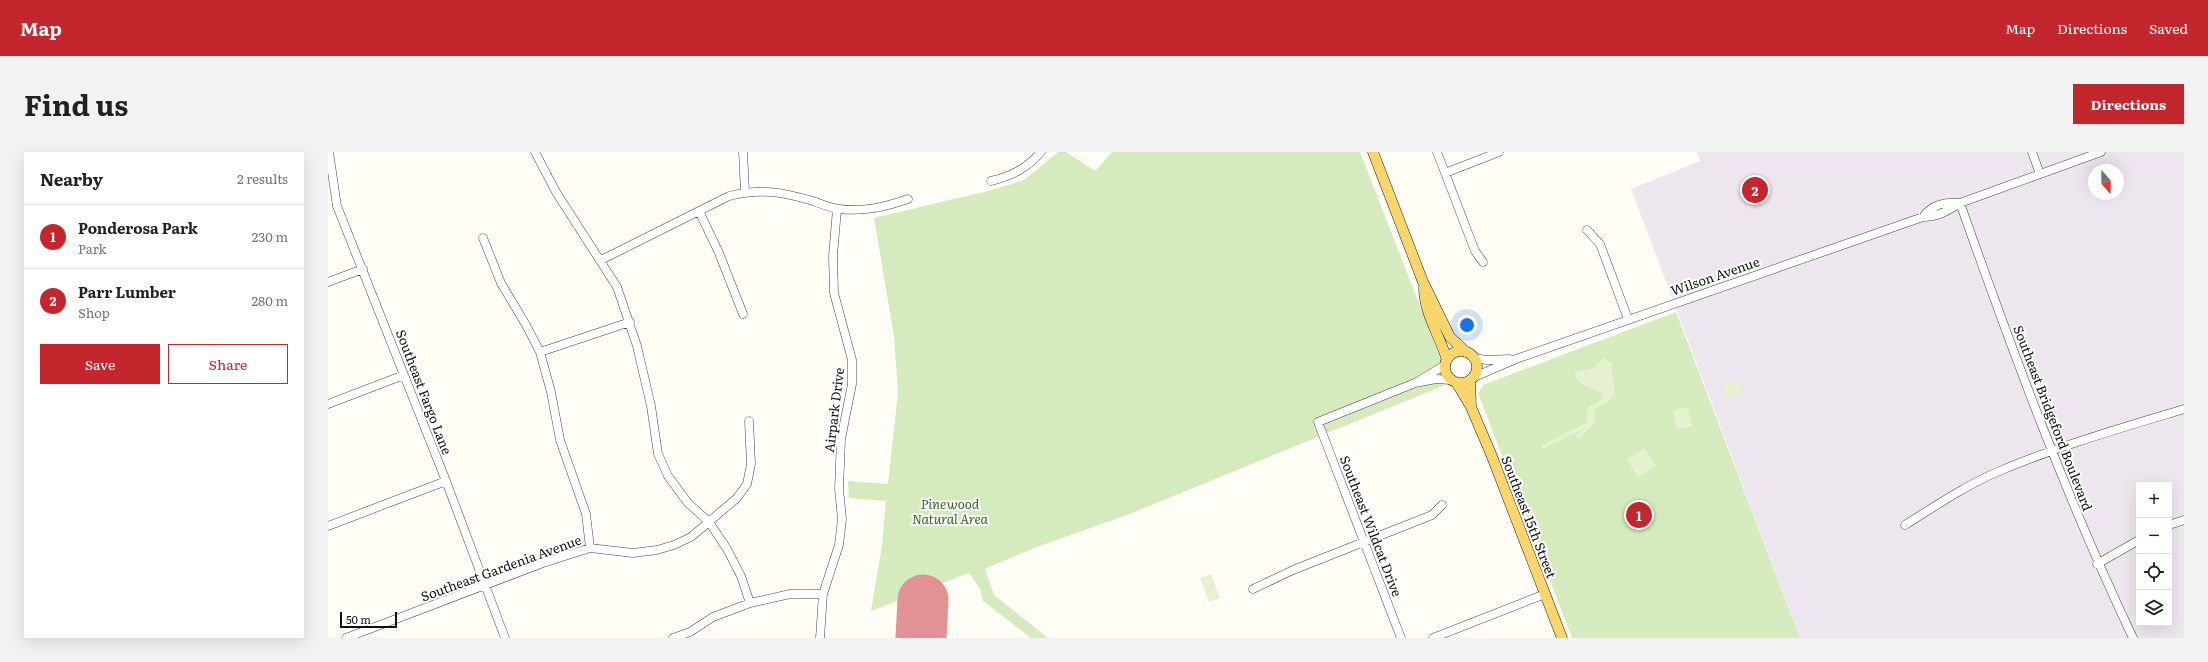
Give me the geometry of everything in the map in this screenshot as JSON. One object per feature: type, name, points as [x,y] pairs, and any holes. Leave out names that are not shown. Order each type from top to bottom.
[{"type":"main road","points":[[1372,152],[1423,282],[1450,337],[1470,355],[1476,367],[1472,378],[1461,383],[1453,381],[1445,370],[1446,362],[1442,341],[1435,330],[1424,297],[1423,282]]},
{"type":"main road","points":[[1446,362],[1455,353],[1470,355]]},
{"type":"main road","name":"Southeast 15th Street","points":[[1471,407],[1472,378]]},
{"type":"main road","name":"Southeast 15th Street","points":[[1453,381],[1471,407],[1562,638]]},
{"type":"street","points":[[535,152],[556,192],[617,287],[630,322],[651,406],[658,454],[668,476],[688,503],[709,522],[727,549],[741,576],[750,604]]},
{"type":"street","points":[[743,152],[745,192]]},
{"type":"street","points":[[1437,152],[1475,251],[1483,262]]},
{"type":"street","points":[[1445,173],[1498,152]]},
{"type":"street","points":[[2032,152],[2040,174]]},
{"type":"street","name":"Wilson Avenue","points":[[1472,378],[1516,359],[1628,319],[1923,217],[1932,217],[1949,211],[1960,203],[2101,152]]},
{"type":"street","points":[[991,182],[1006,178],[1022,170],[1040,153]]},
{"type":"street","name":"Southeast Fargo Lane","points":[[329,156],[337,206],[446,481],[505,638]]},
{"type":"street","points":[[601,260],[729,196],[745,192],[764,190],[784,193],[837,209],[863,210],[886,206],[908,199]]},
{"type":"street","name":"Southeast Bridgeford Boulevard","points":[[1960,203],[2052,452],[2097,564],[2132,638]]},
{"type":"street","name":"Airpark Drive","points":[[820,638],[823,594],[839,544],[842,519],[839,489],[841,439],[852,384],[852,360],[834,293],[833,256],[837,209]]},
{"type":"street","points":[[699,211],[719,253],[743,314]]},
{"type":"street","points":[[1587,230],[1600,244],[1628,319]]},
{"type":"street","points":[[483,238],[501,283],[540,352],[551,392],[560,440],[586,514],[590,548]]},
{"type":"street","points":[[328,282],[363,269]]},
{"type":"street","points":[[540,352],[630,322]]},
{"type":"street","name":"Wilson Avenue","points":[[1470,355],[1487,360],[1516,359]]},
{"type":"street","points":[[1415,383],[1446,362]]},
{"type":"street","points":[[328,404],[404,375]]},
{"type":"street","points":[[1415,383],[1436,379],[1453,381]]},
{"type":"street","name":"Southeast Wildcat Drive","points":[[1401,638],[1318,422],[1415,383]]},
{"type":"street","points":[[1905,525],[1994,474],[2052,452],[2184,409]]},
{"type":"street","name":"Southeast Gardenia Avenue","points":[[346,638],[485,585],[590,548],[633,553],[657,550],[674,545],[691,537],[737,498],[747,484],[751,464],[750,421]]},
{"type":"street","points":[[328,526],[446,481]]},
{"type":"street","points":[[1253,589],[1293,570],[1432,515],[1442,505]]},
{"type":"street","points":[[2172,524],[2184,520]]},
{"type":"street","points":[[2097,564],[2136,542]]},
{"type":"street","points":[[673,638],[690,632],[713,618],[750,604],[790,594],[823,594]]},
{"type":"street","points":[[1433,638],[1545,594]]},
{"type":"shaded area","points":[[1697,152],[2184,152],[2184,638],[1800,638],[1631,189],[1700,161]]},
{"type":"green space","name":"Pinewood Natural Area","points":[[1058,152],[1066,152],[1095,171],[1112,152],[1360,152],[1450,383],[1127,515],[1034,548],[985,569],[994,595],[1048,638],[1031,638],[983,601],[980,589],[969,573],[871,611],[882,546],[886,501],[849,498],[848,481],[888,484],[898,393],[894,336],[874,218],[992,190],[1024,180]]},
{"type":"green space","points":[[1676,312],[1800,638],[1572,638],[1478,393],[1483,385]]},
{"type":"green space","points":[[1603,358],[1613,364],[1611,368],[1615,393],[1611,400],[1594,409],[1595,422],[1579,439],[1576,437],[1583,429],[1543,449],[1541,446],[1586,423],[1588,419],[1587,408],[1603,399],[1601,393],[1582,384],[1574,375],[1576,372],[1597,367],[1596,363],[1600,362]]},
{"type":"green space","points":[[1739,380],[1742,393],[1726,397],[1722,384]]},
{"type":"green space","points":[[1688,407],[1692,426],[1677,429],[1673,411]]},
{"type":"green space","points":[[1644,448],[1656,465],[1638,477],[1627,460]]},
{"type":"green space","points":[[1211,574],[1220,598],[1209,602],[1200,578]]},
{"type":"runway","points":[[921,638],[923,600]]},
{"type":"place","name":"Parr Lumber","points":[[1755,190]]},
{"type":"place","name":"Ponderosa Park","points":[[1639,515]]}]
